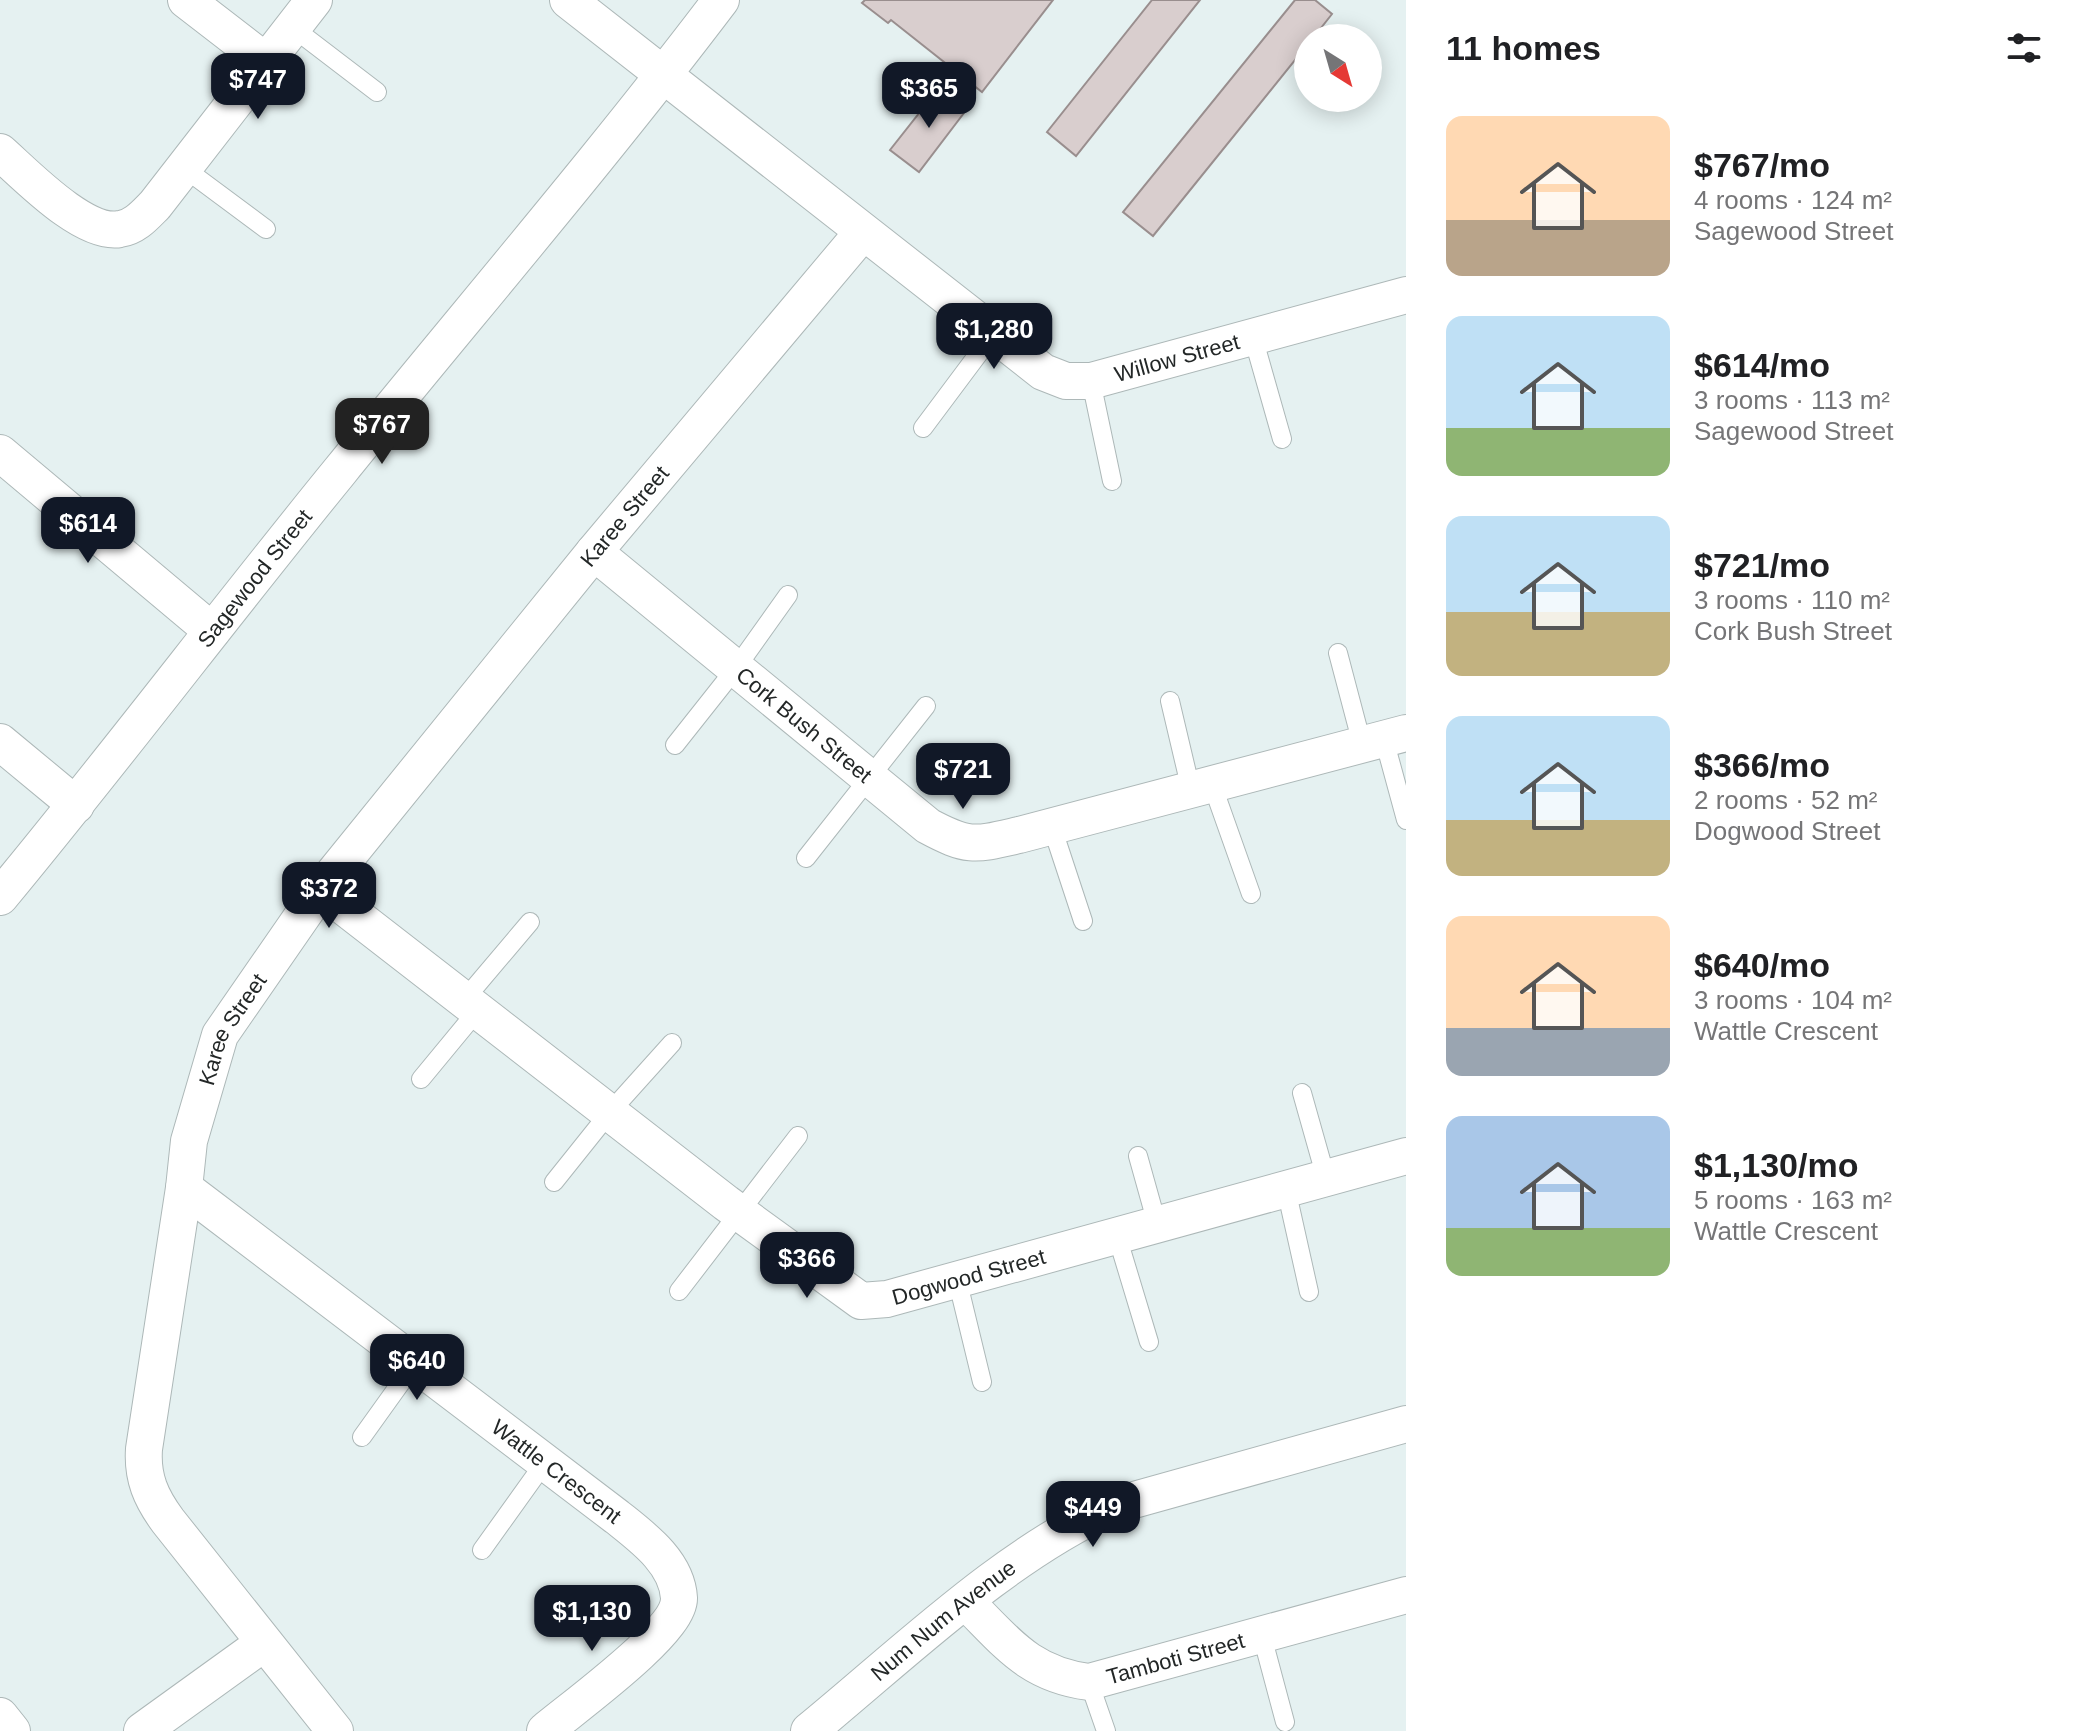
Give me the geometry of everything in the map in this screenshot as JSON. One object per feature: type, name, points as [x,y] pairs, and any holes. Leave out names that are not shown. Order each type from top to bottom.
[{"type":"street","points":[[186,0],[265,61]]},
{"type":"street","name":"Willow Street","points":[[568,0],[1043,372],[1066,381],[1091,381],[1406,295]]},
{"type":"street","name":"Sagewood Street","points":[[0,897],[721,0]]},
{"type":"street","points":[[0,152],[86,222],[116,231],[129,227],[143,218],[184,168],[303,14]]},
{"type":"street","name":"Karee Street","points":[[335,1731],[155,1503],[145,1481],[144,1449],[189,1141],[220,1035],[321,889],[594,552],[863,232]]},
{"type":"street","points":[[0,453],[212,631]]},
{"type":"street","name":"Cork Bush Street","points":[[594,552],[928,826],[958,842],[983,843],[1052,827],[1384,739]]},
{"type":"street","points":[[0,742],[76,805]]},
{"type":"street","name":"Dogwood Street","points":[[321,889],[739,1212],[861,1301],[887,1299],[1406,1156]]},
{"type":"street","name":"Wattle Crescent","points":[[184,1188],[545,1462],[644,1539],[661,1556],[672,1573],[679,1601],[675,1614],[662,1633],[545,1731]]},
{"type":"street","name":"Num Num Avenue","points":[[809,1731],[966,1602],[1085,1518],[1116,1505],[1406,1424]]},
{"type":"street","name":"Tamboti Street","points":[[966,1602],[1018,1655],[1065,1679],[1089,1682],[1406,1595]]},
{"type":"street","points":[[142,1731],[264,1643]]},
{"type":"street","points":[[0,1716],[12,1731]]},
{"type":"lane","points":[[303,14],[377,92]]},
{"type":"lane","points":[[184,168],[266,229]]},
{"type":"lane","points":[[923,428],[994,333]]},
{"type":"lane","points":[[1253,337],[1282,439]]},
{"type":"lane","points":[[1091,381],[1112,481]]},
{"type":"lane","points":[[675,745],[788,595]]},
{"type":"lane","points":[[1338,653],[1384,739],[1406,820]]},
{"type":"lane","points":[[1170,701],[1202,787],[1251,894]]},
{"type":"lane","points":[[806,858],[926,706]]},
{"type":"lane","points":[[1052,827],[1083,921]]},
{"type":"lane","points":[[421,1079],[530,922]]},
{"type":"lane","points":[[554,1182],[610,1112],[672,1043]]},
{"type":"lane","points":[[1302,1093],[1326,1178]]},
{"type":"lane","points":[[679,1291],[798,1136]]},
{"type":"lane","points":[[1138,1156],[1157,1224]]},
{"type":"lane","points":[[1286,1189],[1309,1292]]},
{"type":"lane","points":[[1117,1236],[1149,1342]]},
{"type":"lane","points":[[957,1279],[982,1382]]},
{"type":"lane","points":[[362,1437],[415,1363]]},
{"type":"lane","points":[[482,1550],[545,1462]]},
{"type":"lane","points":[[1262,1636],[1285,1722]]},
{"type":"lane","points":[[1089,1682],[1106,1731]]},
{"type":"building","points":[[865,0],[1053,0],[982,92],[891,20],[888,23],[862,3]]},
{"type":"building","points":[[1152,0],[1200,0],[1076,156],[1047,132]]},
{"type":"building","points":[[1295,0],[1315,0],[1332,14],[1324,24],[1294,24],[1294,61],[1153,236],[1123,212]]},
{"type":"building","points":[[939,88],[967,109],[919,172],[890,150]]}]
